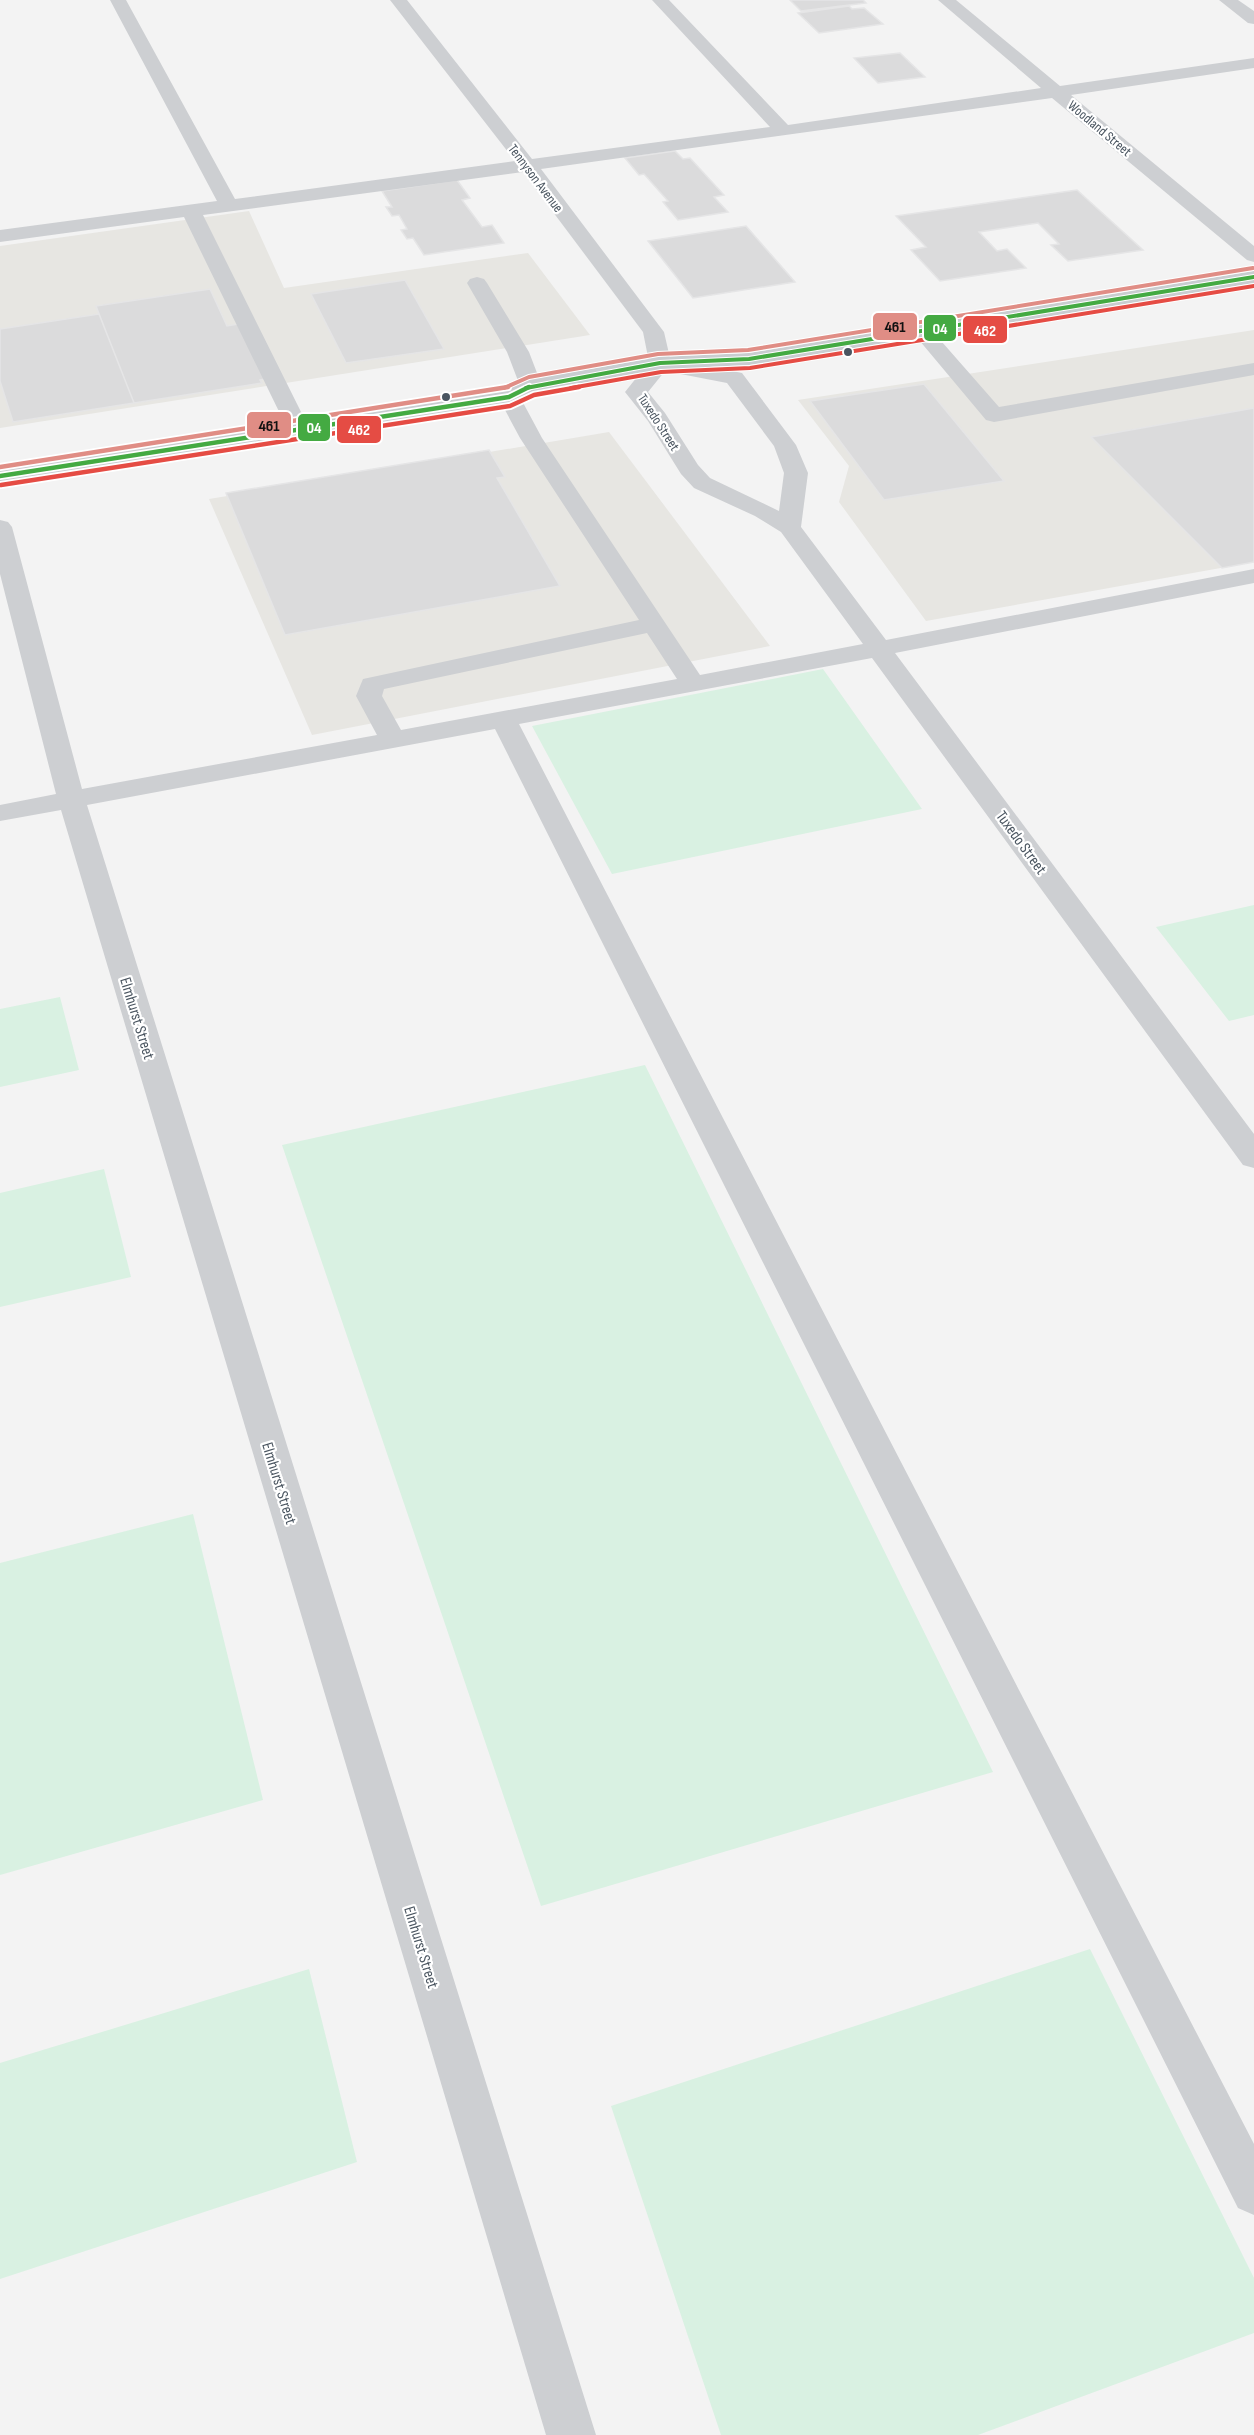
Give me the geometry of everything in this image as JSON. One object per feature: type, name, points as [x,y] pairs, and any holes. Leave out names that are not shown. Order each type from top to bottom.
[{"type":"main road","points":[[0,476],[509,397],[531,386],[660,363],[749,359],[1254,277]]},
{"type":"street","points":[[118,0],[229,206]]},
{"type":"street","name":"Tennyson Avenue","points":[[398,0],[653,332],[660,363]]},
{"type":"street","points":[[660,0],[784,131]]},
{"type":"street","name":"Woodland Street","points":[[946,0],[1254,256]]},
{"type":"street","points":[[1227,0],[1254,19]]},
{"type":"street","points":[[0,236],[784,131],[1254,63]]},
{"type":"street","points":[[191,211],[299,430]]},
{"type":"street","points":[[477,283],[518,352],[531,386]]},
{"type":"street","points":[[921,330],[994,415],[1254,369]]},
{"type":"street","points":[[660,363],[734,378],[785,445],[796,473],[789,527]]},
{"type":"street","name":"Tuxedo Street","points":[[660,363],[636,392],[657,418],[689,469],[702,483],[763,511],[789,527],[1254,1157]]},
{"type":"street","points":[[509,397],[531,438],[693,683]]},
{"type":"street","name":"Elmhurst Street","points":[[0,527],[9,602],[572,2435]]},
{"type":"street","points":[[0,813],[1250,581]]},
{"type":"street","points":[[393,739],[369,696],[372,684],[653,624]]},
{"type":"street","points":[[502,719],[1254,2192]]},
{"type":"shaded area","points":[[249,211],[284,288],[528,253],[590,335],[0,428],[0,246]]},
{"type":"shaded area","points":[[1254,330],[1254,562],[926,621],[839,502],[849,466],[798,400]]},
{"type":"shaded area","points":[[609,432],[770,646],[312,735],[209,499]]},
{"type":"green space","points":[[823,669],[922,809],[612,874],[532,726]]},
{"type":"green space","points":[[1254,905],[1254,1015],[1229,1021],[1156,927]]},
{"type":"green space","points":[[60,997],[79,1070],[0,1087],[0,1009]]},
{"type":"green space","points":[[645,1065],[993,1772],[541,1906],[282,1145]]},
{"type":"green space","points":[[104,1169],[131,1277],[0,1307],[0,1193]]},
{"type":"green space","points":[[193,1514],[263,1800],[0,1875],[0,1563]]},
{"type":"green space","points":[[1090,1949],[1254,2278],[1254,2333],[978,2435],[721,2435],[611,2106]]},
{"type":"green space","points":[[309,1969],[357,2162],[0,2279],[0,2063]]},
{"type":"building","points":[[790,0],[863,0],[866,3],[801,11]]},
{"type":"building","points":[[849,6],[852,9],[864,8],[883,24],[819,33],[798,13]]},
{"type":"building","points":[[900,53],[925,77],[878,83],[854,58]]},
{"type":"building","points":[[675,151],[683,159],[690,158],[724,195],[714,197],[728,212],[678,220],[663,202],[668,201],[644,174],[639,175],[625,158]]},
{"type":"building","points":[[457,180],[470,198],[462,200],[482,227],[492,225],[504,243],[424,255],[413,238],[407,239],[401,230],[407,229],[399,215],[392,216],[386,207],[392,207],[382,191]]},
{"type":"building","points":[[1077,190],[1143,250],[1068,261],[1051,245],[1059,244],[1038,223],[979,232],[997,251],[1007,249],[1026,268],[940,281],[911,250],[926,247],[896,216]]},
{"type":"building","points":[[746,226],[795,282],[693,298],[648,241]]},
{"type":"building","points":[[405,280],[444,349],[346,363],[311,294]]},
{"type":"building","points":[[210,289],[227,326],[238,324],[265,379],[260,380],[262,383],[134,403],[96,306]]},
{"type":"building","points":[[99,314],[134,403],[13,422],[0,381],[0,329]]},
{"type":"building","points":[[924,384],[1004,481],[884,500],[810,401]]},
{"type":"building","points":[[1254,408],[1254,562],[1222,568],[1091,437]]},
{"type":"building","points":[[489,450],[505,477],[497,478],[560,586],[285,635],[226,493]]},
{"type":"transit line","name":"461","points":[[0,467],[506,388],[529,377],[658,354],[748,350],[1253,268]]},
{"type":"transit line","name":"04","points":[[0,476],[509,397],[531,386],[660,363],[749,359],[1254,277]]},
{"type":"transit line","name":"462","points":[[1,485],[510,406],[534,395],[661,372],[750,368],[1254,286]]}]
